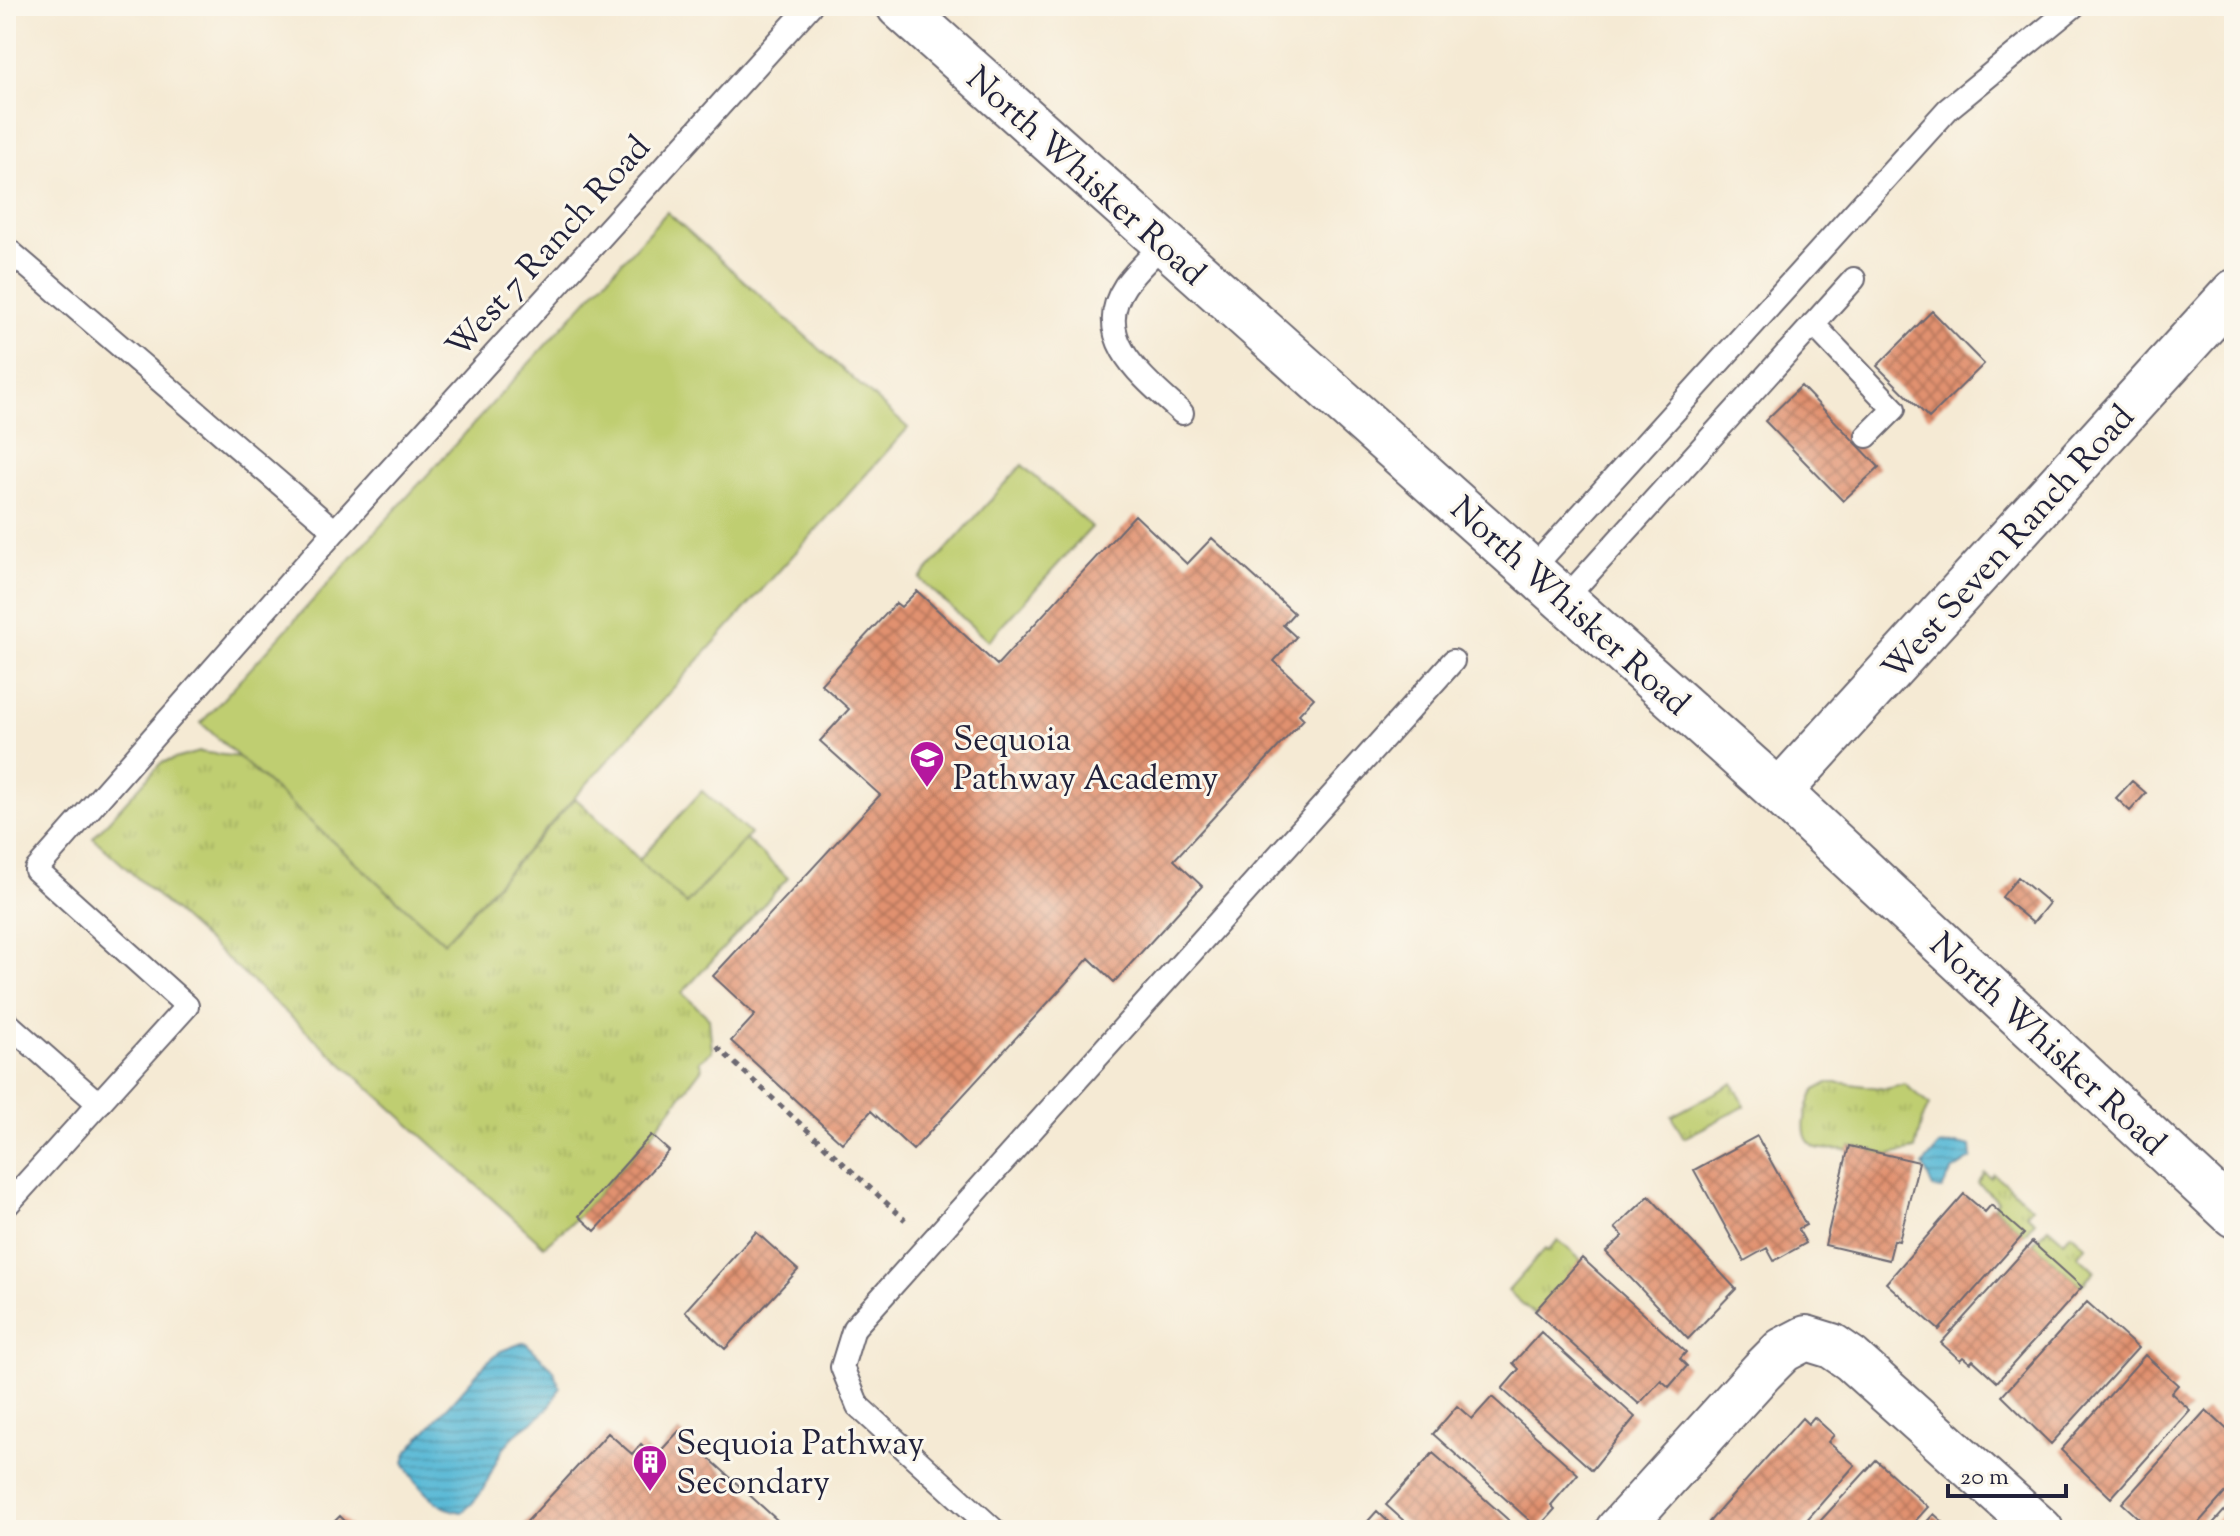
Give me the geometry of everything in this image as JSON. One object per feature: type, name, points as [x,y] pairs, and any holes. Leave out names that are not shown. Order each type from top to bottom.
[{"type":"street","name":"North Whisker Road","points":[[899,6],[1779,792],[2234,1215]]},
{"type":"street","name":"West Seven Ranch Road","points":[[1779,792],[2234,292]]},
{"type":"street","points":[[1618,1530],[1762,1371],[1783,1350],[1806,1338],[1832,1346],[1851,1359],[2041,1530]]},
{"type":"lane","points":[[1532,569],[1948,109],[2074,6]]},
{"type":"lane","name":"West 7 Ranch Road","points":[[99,1104],[187,1006],[36,870],[798,10]]},
{"type":"lane","points":[[1163,244],[1125,286],[1112,316],[1118,347],[1137,372],[1182,413]]},
{"type":"lane","points":[[6,248],[335,531]]},
{"type":"lane","points":[[1565,599],[1854,279]]},
{"type":"lane","points":[[1813,324],[1894,409],[1867,436]]},
{"type":"lane","points":[[994,1530],[858,1406],[842,1367],[854,1328],[1453,661]]},
{"type":"lane","points":[[6,1022],[99,1104],[6,1206]]},
{"type":"path","points":[[717,1047],[905,1220]]},
{"type":"green space","points":[[667,212],[908,428],[444,942],[201,723]]},
{"type":"green space","points":[[1022,465],[1092,527],[988,641],[920,579]]},
{"type":"green space","points":[[199,752],[239,757],[444,942],[575,798],[686,904],[745,839],[788,878],[682,993],[709,1018],[712,1051],[699,1061],[702,1068],[651,1135],[579,1216],[544,1246],[93,838],[161,763]]},
{"type":"green space","points":[[702,791],[750,834],[686,904],[638,861]]},
{"type":"green space","points":[[1733,1083],[1745,1106],[1684,1138],[1672,1116]]},
{"type":"green space","points":[[1828,1083],[1886,1089],[1905,1084],[1929,1105],[1915,1150],[1889,1155],[1850,1146],[1849,1150],[1820,1149],[1810,1143],[1806,1137],[1805,1121],[1815,1090]]},
{"type":"green space","points":[[1985,1173],[1991,1178],[1994,1174],[2032,1207],[2026,1214],[2035,1221],[2024,1234],[1994,1207],[1998,1201],[1978,1183]]},
{"type":"green space","points":[[2048,1227],[2064,1241],[2071,1233],[2086,1246],[2078,1255],[2095,1271],[2081,1286],[2033,1243]]},
{"type":"green space","points":[[1558,1240],[1581,1260],[1535,1315],[1508,1291],[1545,1249],[1548,1251]]},
{"type":"water","points":[[1957,1144],[1971,1147],[1972,1158],[1952,1171],[1942,1189],[1933,1188],[1923,1165],[1939,1146]]},
{"type":"water","points":[[525,1342],[553,1369],[560,1387],[542,1415],[520,1430],[506,1445],[471,1504],[462,1512],[452,1510],[435,1501],[420,1487],[404,1462],[408,1451],[487,1362],[501,1351]]},
{"type":"building","points":[[1932,311],[1984,364],[1929,418],[1877,366]]},
{"type":"building","points":[[1801,386],[1879,467],[1843,501],[1765,421]]},
{"type":"building","points":[[1135,515],[1187,564],[1212,538],[1294,613],[1283,625],[1296,637],[1274,661],[1314,698],[1299,714],[1304,719],[1174,860],[1202,886],[1114,982],[1089,958],[913,1150],[871,1111],[842,1143],[731,1041],[755,1015],[713,976],[880,795],[820,741],[849,709],[821,684],[896,603],[901,607],[917,591],[997,665]]},
{"type":"building","points":[[2132,781],[2146,793],[2130,811],[2116,798]]},
{"type":"building","points":[[2018,877],[2049,903],[2033,923],[2002,897]]},
{"type":"building","points":[[651,1135],[669,1151],[595,1231],[579,1216]]},
{"type":"building","points":[[1757,1136],[1806,1225],[1798,1229],[1806,1243],[1774,1261],[1767,1248],[1744,1261],[1694,1170]]},
{"type":"building","points":[[1849,1146],[1919,1162],[1899,1241],[1894,1240],[1889,1260],[1825,1245]]},
{"type":"building","points":[[1964,1194],[1985,1212],[1991,1205],[2024,1234],[1939,1330],[1886,1283]]},
{"type":"building","points":[[1649,1196],[1736,1289],[1688,1339],[1606,1252],[1623,1236],[1615,1228]]},
{"type":"building","points":[[756,1232],[798,1270],[725,1349],[685,1311]]},
{"type":"building","points":[[2032,1242],[2082,1287],[1997,1382],[1973,1360],[1970,1363],[1963,1357],[1960,1360],[1941,1343]]},
{"type":"building","points":[[1582,1258],[1686,1352],[1680,1359],[1687,1366],[1669,1387],[1661,1380],[1639,1404],[1535,1311]]},
{"type":"building","points":[[2087,1302],[2138,1348],[2051,1444],[2002,1396]]},
{"type":"building","points":[[1541,1332],[1635,1417],[1592,1470],[1502,1389],[1519,1369],[1513,1363]]},
{"type":"building","points":[[2145,1355],[2178,1385],[2171,1393],[2190,1410],[2111,1498],[2061,1450]]},
{"type":"building","points":[[1492,1397],[1578,1474],[1551,1505],[1555,1509],[1538,1528],[1433,1434],[1457,1406],[1472,1419]]},
{"type":"building","points":[[2206,1410],[2234,1436],[2234,1483],[2192,1530],[2145,1530],[2148,1527],[2122,1503]]},
{"type":"building","points":[[1814,1417],[1834,1435],[1828,1442],[1855,1465],[1798,1530],[1718,1530],[1709,1522],[1802,1418],[1808,1424]]},
{"type":"building","name":"Sequoia Pathway Secondary","points":[[679,1431],[788,1530],[521,1528],[608,1433],[632,1454],[641,1444],[655,1457]]},
{"type":"building","points":[[1433,1453],[1519,1530],[1414,1530],[1386,1505]]},
{"type":"building","points":[[1876,1460],[1928,1507],[1907,1530],[1812,1530]]},
{"type":"building","points":[[2234,1500],[2234,1530],[2207,1530]]},
{"type":"building","points":[[1377,1511],[1397,1530],[1360,1530]]},
{"type":"building","points":[[1934,1514],[1952,1530],[1919,1530]]},
{"type":"building","points":[[340,1516],[354,1530],[326,1530]]},
{"type":"place","name":"Sequoia Pathway Academy","points":[[927,789]]},
{"type":"place","name":"Sequoia Pathway Secondary","points":[[650,1493]]}]
